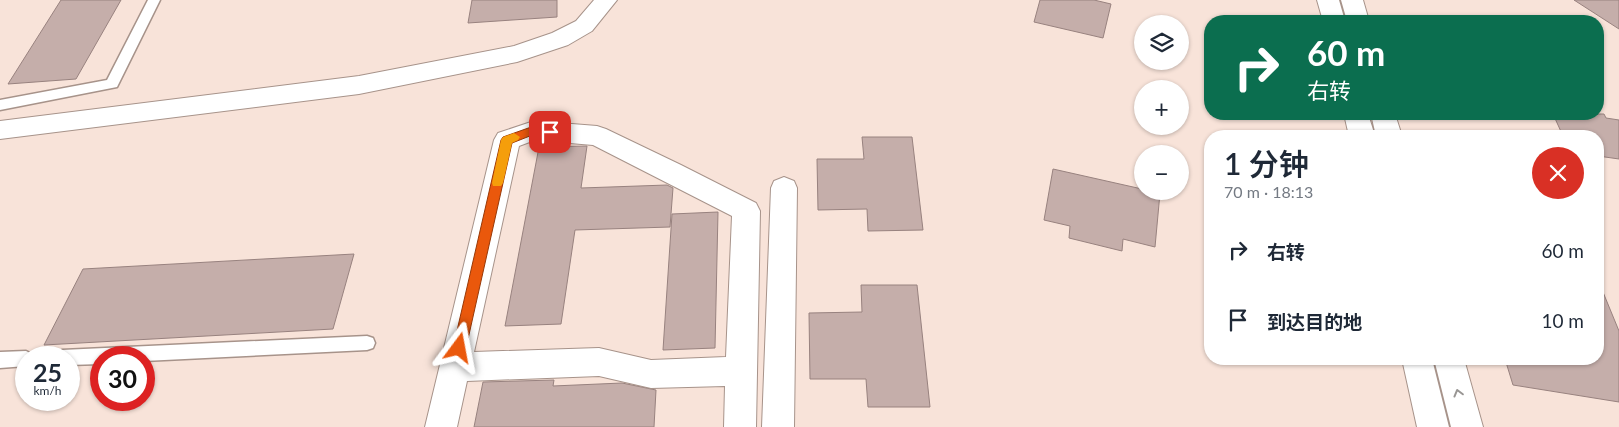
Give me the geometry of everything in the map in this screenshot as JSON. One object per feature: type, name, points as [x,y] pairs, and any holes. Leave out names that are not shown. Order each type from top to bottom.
[{"type":"street","points":[[0,130],[358,85],[517,54],[560,40],[584,26],[606,0]]},
{"type":"street","points":[[1328,0],[1332,15]]},
{"type":"street","points":[[1352,0],[1356,15]]},
{"type":"street","points":[[441,427],[507,140],[534,130],[597,136],[672,172],[746,211],[740,427]]},
{"type":"street","points":[[778,427],[784,188]]},
{"type":"street","points":[[455,367],[599,362],[651,374],[742,371]]},
{"type":"street","points":[[1418,365],[1434,427]]},
{"type":"street","points":[[1451,365],[1467,427]]},
{"type":"lane","points":[[0,105],[112,84],[154,0]]},
{"type":"lane","points":[[80,357],[367,344]]},
{"type":"lane","points":[[0,360],[15,359]]},
{"type":"building","points":[[61,0],[121,0],[76,79],[8,84]]},
{"type":"building","points":[[472,0],[557,0],[557,17],[468,23]]},
{"type":"building","points":[[1040,0],[1094,0],[1111,4],[1103,38],[1034,22]]},
{"type":"building","points":[[1574,0],[1619,0],[1619,29],[1604,19],[1604,15],[1597,15]]},
{"type":"building","points":[[1604,114],[1606,118],[1619,120],[1619,159],[1604,157],[1604,130],[1560,130],[1556,120],[1604,120]]},
{"type":"building","points":[[862,137],[912,137],[923,230],[868,231],[867,209],[818,210],[817,159],[864,159]]},
{"type":"building","points":[[587,146],[581,188],[667,185],[673,188],[670,227],[575,230],[561,324],[505,326],[539,147]]},
{"type":"building","points":[[1053,169],[1134,187],[1134,200],[1159,200],[1155,247],[1123,239],[1122,251],[1069,238],[1070,226],[1044,220]]},
{"type":"building","points":[[718,212],[715,348],[663,350],[672,214]]},
{"type":"building","points":[[354,254],[333,329],[44,345],[83,269]]},
{"type":"building","points":[[861,285],[917,285],[930,407],[868,407],[866,379],[810,379],[809,313],[862,312]]},
{"type":"building","points":[[1604,295],[1619,331],[1619,402],[1513,385],[1507,365],[1604,365]]},
{"type":"building","points":[[554,380],[553,386],[622,383],[656,390],[654,427],[474,427],[483,382]]},
{"type":"slow traffic","points":[[497,183],[507,140],[514,137]]},
{"type":"route","points":[[459,348],[507,140],[534,130],[550,132]]}]
